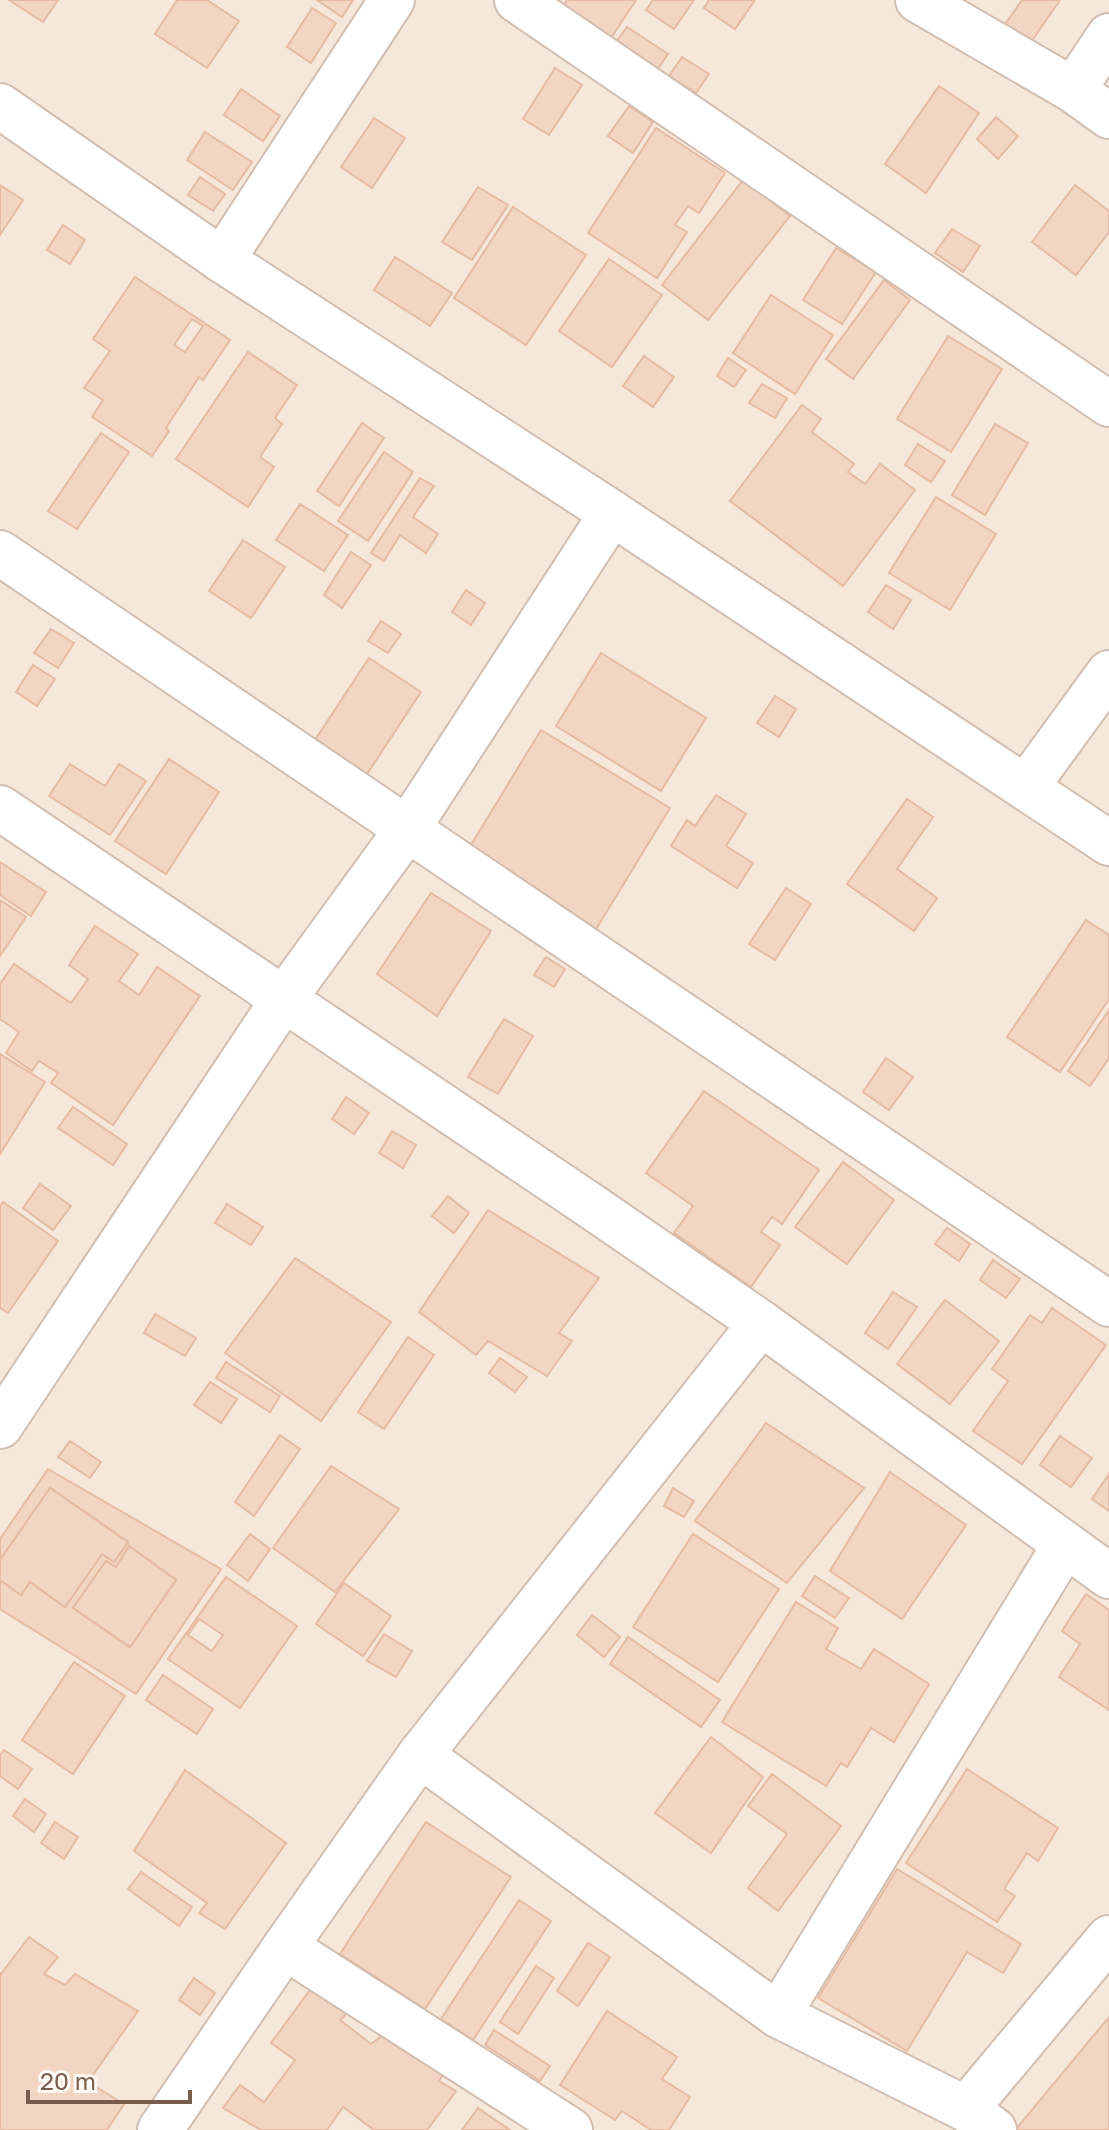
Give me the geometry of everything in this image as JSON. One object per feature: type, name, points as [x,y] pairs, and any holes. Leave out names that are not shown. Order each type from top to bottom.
[{"type":"street","points":[[222,260],[392,0]]},
{"type":"street","points":[[517,0],[1109,404]]},
{"type":"street","points":[[918,0],[1073,90],[1109,116]]},
{"type":"street","points":[[1073,90],[1109,36]]},
{"type":"street","points":[[0,106],[222,260],[612,513],[1109,843]]},
{"type":"street","points":[[0,1426],[283,1000],[408,828],[612,513]]},
{"type":"street","points":[[0,553],[1109,1304]]},
{"type":"street","points":[[1026,787],[1109,673]]},
{"type":"street","points":[[0,808],[761,1323],[1109,1576]]},
{"type":"street","points":[[160,2130],[420,1755],[761,1323]]},
{"type":"street","points":[[778,2015],[1065,1545]]},
{"type":"street","points":[[420,1755],[778,2015],[980,2120],[1109,1938]]},
{"type":"street","points":[[285,1947],[570,2130]]},
{"type":"shaded area","points":[[0,0],[1109,0],[1109,2130],[0,2130]]},
{"type":"building","points":[[9,0],[58,0],[43,22]]},
{"type":"building","points":[[177,0],[207,0],[239,21],[207,68],[155,34]]},
{"type":"building","points":[[317,0],[353,0],[342,17]]},
{"type":"building","points":[[567,0],[636,0],[609,41],[561,10]]},
{"type":"building","points":[[653,0],[694,0],[674,29],[646,10]]},
{"type":"building","points":[[709,0],[755,0],[735,29],[704,8]]},
{"type":"building","points":[[1022,0],[1060,0],[1029,45],[1003,27]]},
{"type":"building","points":[[312,8],[336,23],[311,63],[287,47]]},
{"type":"building","points":[[627,27],[668,54],[657,70],[616,42]]},
{"type":"building","points":[[682,57],[709,74],[696,93],[669,76]]},
{"type":"building","points":[[555,68],[582,85],[549,135],[523,119]]},
{"type":"building","points":[[939,86],[979,113],[926,193],[885,164]]},
{"type":"building","points":[[241,89],[280,116],[263,141],[224,115]]},
{"type":"building","points":[[629,106],[653,122],[633,153],[608,136]]},
{"type":"building","points":[[996,117],[1018,136],[998,159],[977,139]]},
{"type":"building","points":[[374,118],[405,138],[372,188],[341,167]]},
{"type":"building","points":[[656,128],[725,173],[699,213],[688,206],[675,225],[687,232],[657,278],[588,233]]},
{"type":"building","points":[[205,132],[252,162],[233,190],[187,160]]},
{"type":"building","points":[[200,177],[225,194],[213,211],[188,195]]},
{"type":"building","points":[[743,180],[790,216],[708,320],[662,285]]},
{"type":"building","points":[[0,185],[23,200],[0,235]]},
{"type":"building","points":[[1075,185],[1109,211],[1109,232],[1076,275],[1032,242]]},
{"type":"building","points":[[478,187],[508,205],[472,260],[442,242]]},
{"type":"building","points":[[513,207],[586,255],[526,345],[454,298]]},
{"type":"building","points":[[63,225],[85,240],[70,264],[47,250]]},
{"type":"building","points":[[952,229],[980,246],[963,272],[935,253]]},
{"type":"building","points":[[836,248],[876,272],[842,324],[803,300]]},
{"type":"building","points":[[395,257],[452,293],[430,326],[374,290]]},
{"type":"building","points":[[609,259],[662,295],[612,367],[559,331]]},
{"type":"building","points":[[135,277],[230,340],[203,380],[199,377],[152,456],[92,417],[103,400],[84,388],[110,351],[93,339]],"holes":[[[192,319],[203,326],[185,352],[174,345]]]},
{"type":"building","points":[[884,280],[910,300],[853,379],[826,359]]},
{"type":"building","points":[[771,295],[833,335],[795,394],[733,353]]},
{"type":"building","points":[[948,336],[1002,369],[951,452],[897,419]]},
{"type":"building","points":[[248,352],[297,385],[275,418],[282,424],[260,457],[274,467],[248,507],[176,459]]},
{"type":"building","points":[[644,356],[674,377],[653,407],[623,386]]},
{"type":"building","points":[[728,358],[746,370],[734,387],[717,376]]},
{"type":"building","points":[[762,384],[787,398],[775,418],[749,403]]},
{"type":"building","points":[[802,405],[821,419],[812,432],[854,464],[848,472],[865,484],[880,464],[915,490],[843,586],[730,501]]},
{"type":"building","points":[[362,423],[384,438],[339,506],[317,491]]},
{"type":"building","points":[[995,424],[1028,443],[985,515],[952,495]]},
{"type":"building","points":[[101,433],[129,452],[77,529],[48,511]]},
{"type":"building","points":[[918,444],[945,461],[931,482],[905,465]]},
{"type":"building","points":[[384,452],[413,472],[368,541],[338,521]]},
{"type":"building","points":[[420,478],[434,486],[413,517],[438,534],[426,553],[400,535],[384,561],[371,553]]},
{"type":"building","points":[[936,497],[996,534],[950,610],[889,573]]},
{"type":"building","points":[[300,504],[348,535],[324,571],[276,540]]},
{"type":"building","points":[[243,540],[285,567],[251,618],[209,591]]},
{"type":"building","points":[[351,552],[371,565],[342,608],[324,595]]},
{"type":"building","points":[[886,585],[911,600],[893,629],[868,612]]},
{"type":"building","points":[[466,590],[485,603],[471,625],[452,612]]},
{"type":"building","points":[[381,621],[401,634],[388,653],[368,641]]},
{"type":"building","points":[[51,629],[74,643],[58,668],[34,653]]},
{"type":"building","points":[[601,653],[706,718],[661,791],[556,726]]},
{"type":"building","points":[[369,658],[421,692],[367,774],[315,740]]},
{"type":"building","points":[[33,665],[55,679],[37,706],[16,692]]},
{"type":"building","points":[[775,696],[796,709],[779,737],[757,723]]},
{"type":"building","points":[[541,730],[670,808],[595,931],[466,853]]},
{"type":"building","points":[[169,759],[219,792],[166,874],[115,841]]},
{"type":"building","points":[[70,764],[105,786],[119,764],[146,781],[110,835],[49,796]]},
{"type":"building","points":[[716,795],[746,814],[726,846],[753,863],[737,888],[671,846],[687,820],[695,826]]},
{"type":"building","points":[[907,799],[933,817],[897,869],[937,898],[914,931],[847,884]]},
{"type":"building","points":[[0,862],[46,892],[31,916],[0,895]]},
{"type":"building","points":[[786,888],[811,904],[775,960],[749,944]]},
{"type":"building","points":[[431,893],[491,931],[437,1016],[377,974]]},
{"type":"building","points":[[0,900],[26,917],[0,956]]},
{"type":"building","points":[[1086,920],[1109,935],[1109,999],[1060,1072],[1007,1037]]},
{"type":"building","points":[[95,926],[138,954],[119,981],[139,995],[157,967],[200,996],[113,1125],[51,1083],[58,1073],[39,1061],[32,1071],[6,1053],[19,1032],[0,1019],[0,984],[14,964],[71,1003],[88,979],[69,965]]},
{"type":"building","points":[[546,957],[565,969],[554,987],[534,975]]},
{"type":"building","points":[[1109,1010],[1109,1058],[1090,1086],[1068,1071]]},
{"type":"building","points":[[504,1019],[533,1036],[498,1094],[468,1077]]},
{"type":"building","points":[[0,1054],[45,1082],[0,1154]]},
{"type":"building","points":[[886,1058],[913,1077],[889,1110],[863,1092]]},
{"type":"building","points":[[704,1091],[819,1170],[782,1224],[772,1217],[761,1232],[780,1245],[751,1287],[674,1233],[693,1206],[646,1173]]},
{"type":"building","points":[[346,1097],[369,1113],[354,1134],[332,1119]]},
{"type":"building","points":[[73,1107],[127,1144],[113,1165],[58,1128]]},
{"type":"building","points":[[392,1131],[416,1145],[403,1168],[379,1153]]},
{"type":"building","points":[[843,1162],[894,1200],[847,1264],[795,1227]]},
{"type":"building","points":[[40,1184],[71,1206],[53,1230],[23,1208]]},
{"type":"building","points":[[448,1196],[469,1213],[454,1233],[432,1216]]},
{"type":"building","points":[[3,1202],[58,1241],[8,1313],[0,1308],[0,1206]]},
{"type":"building","points":[[227,1204],[263,1227],[251,1245],[215,1223]]},
{"type":"building","points":[[488,1210],[599,1278],[559,1333],[572,1341],[547,1376],[488,1341],[476,1355],[419,1312]]},
{"type":"building","points":[[947,1228],[970,1244],[959,1261],[935,1244]]},
{"type":"building","points":[[295,1258],[391,1322],[321,1421],[225,1353]]},
{"type":"building","points":[[993,1260],[1020,1279],[1006,1298],[980,1280]]},
{"type":"building","points":[[893,1292],[917,1307],[888,1349],[865,1333]]},
{"type":"building","points":[[945,1300],[999,1341],[950,1404],[897,1364]]},
{"type":"building","points":[[1052,1308],[1106,1345],[1022,1464],[973,1431],[1008,1381],[992,1369],[1030,1315],[1042,1323]]},
{"type":"building","points":[[155,1314],[196,1338],[185,1356],[144,1333]]},
{"type":"building","points":[[408,1337],[434,1355],[384,1429],[358,1412]]},
{"type":"building","points":[[500,1358],[527,1377],[515,1392],[489,1373]]},
{"type":"building","points":[[226,1362],[280,1396],[270,1412],[216,1378]]},
{"type":"building","points":[[210,1382],[237,1399],[221,1423],[194,1405]]},
{"type":"building","points":[[766,1423],[864,1488],[787,1583],[695,1521]]},
{"type":"building","points":[[280,1435],[300,1449],[254,1516],[235,1502]]},
{"type":"building","points":[[1060,1436],[1092,1458],[1071,1487],[1040,1465]]},
{"type":"building","points":[[70,1441],[101,1462],[90,1478],[58,1457]]},
{"type":"building","points":[[331,1466],[399,1509],[335,1592],[273,1548]]},
{"type":"building","points":[[48,1469],[221,1569],[136,1694],[0,1609],[0,1580],[21,1595],[30,1582],[65,1607],[102,1554],[114,1562],[128,1542],[50,1488],[0,1560],[0,1539]],"holes":[[[129,1546],[176,1580],[130,1647],[73,1608],[106,1561],[116,1567]]]},
{"type":"building","points":[[890,1472],[966,1525],[902,1619],[830,1571]]},
{"type":"building","points":[[1109,1474],[1109,1511],[1092,1499]]},
{"type":"building","points":[[50,1488],[128,1542],[114,1562],[102,1554],[65,1607],[30,1582],[21,1595],[0,1580],[0,1560]]},
{"type":"building","points":[[673,1488],[694,1501],[684,1517],[664,1506]]},
{"type":"building","points":[[250,1534],[270,1549],[248,1581],[227,1565]]},
{"type":"building","points":[[693,1534],[779,1589],[718,1682],[633,1627]]},
{"type":"building","points":[[129,1546],[176,1580],[130,1647],[73,1608],[106,1561],[116,1567]]},
{"type":"building","points":[[815,1576],[849,1598],[835,1618],[802,1596]]},
{"type":"building","points":[[226,1577],[297,1626],[240,1708],[168,1659]],"holes":[[[199,1619],[223,1635],[212,1651],[188,1635]]]},
{"type":"building","points":[[344,1583],[391,1616],[363,1656],[316,1624]]},
{"type":"building","points":[[1086,1594],[1109,1610],[1109,1710],[1059,1677],[1080,1644],[1062,1631]]},
{"type":"building","points":[[796,1602],[838,1628],[826,1649],[861,1669],[874,1649],[929,1684],[894,1742],[871,1728],[847,1767],[841,1763],[826,1786],[722,1722]]},
{"type":"building","points":[[592,1615],[620,1637],[604,1657],[577,1635]]},
{"type":"building","points":[[384,1634],[412,1651],[396,1677],[367,1661]]},
{"type":"building","points":[[628,1637],[720,1700],[701,1727],[610,1664]]},
{"type":"building","points":[[74,1662],[125,1696],[73,1774],[22,1740]]},
{"type":"building","points":[[163,1675],[213,1709],[197,1734],[146,1700]]},
{"type":"building","points":[[711,1737],[763,1777],[711,1853],[655,1813]]},
{"type":"building","points":[[4,1750],[32,1769],[18,1789],[0,1776],[0,1755]]},
{"type":"building","points":[[967,1769],[1058,1828],[1038,1861],[1027,1853],[1004,1889],[1015,1896],[997,1922],[906,1863]]},
{"type":"building","points":[[185,1770],[286,1843],[225,1929],[199,1913],[207,1903],[134,1851]]},
{"type":"building","points":[[772,1774],[841,1826],[778,1911],[748,1888],[787,1834],[748,1806]]},
{"type":"building","points":[[25,1799],[46,1814],[34,1832],[13,1816]]},
{"type":"building","points":[[55,1822],[78,1837],[64,1859],[41,1843]]},
{"type":"building","points":[[426,1822],[511,1877],[425,2009],[340,1954]]},
{"type":"building","points":[[897,1869],[1021,1944],[1003,1973],[967,1952],[907,2051],[818,1998]]},
{"type":"building","points":[[141,1872],[192,1907],[179,1926],[128,1889]]},
{"type":"building","points":[[519,1900],[551,1921],[473,2040],[441,2019]]},
{"type":"building","points":[[29,1937],[58,1957],[44,1974],[65,1985],[75,1974],[138,2011],[88,2082],[124,2104],[107,2130],[0,2130],[0,1973]]},
{"type":"building","points":[[588,1943],[610,1957],[578,2006],[557,1991]]},
{"type":"building","points":[[536,1966],[554,1978],[518,2034],[500,2022]]},
{"type":"building","points":[[194,1978],[215,1993],[200,2015],[179,2000]]},
{"type":"building","points":[[315,1983],[353,2008],[340,2020],[371,2044],[388,2031],[447,2069],[439,2081],[456,2091],[427,2130],[374,2130],[343,2107],[327,2130],[261,2130],[223,2108],[240,2085],[264,2102],[295,2060],[271,2043]]},
{"type":"building","points":[[607,2011],[677,2057],[662,2079],[690,2097],[669,2130],[651,2130],[622,2111],[615,2120],[560,2085]]},
{"type":"building","points":[[1109,2017],[1109,2130],[1016,2130],[1016,2129]]},
{"type":"building","points":[[494,2030],[550,2066],[540,2081],[485,2045]]},
{"type":"building","points":[[478,2108],[510,2130],[462,2130]]}]
